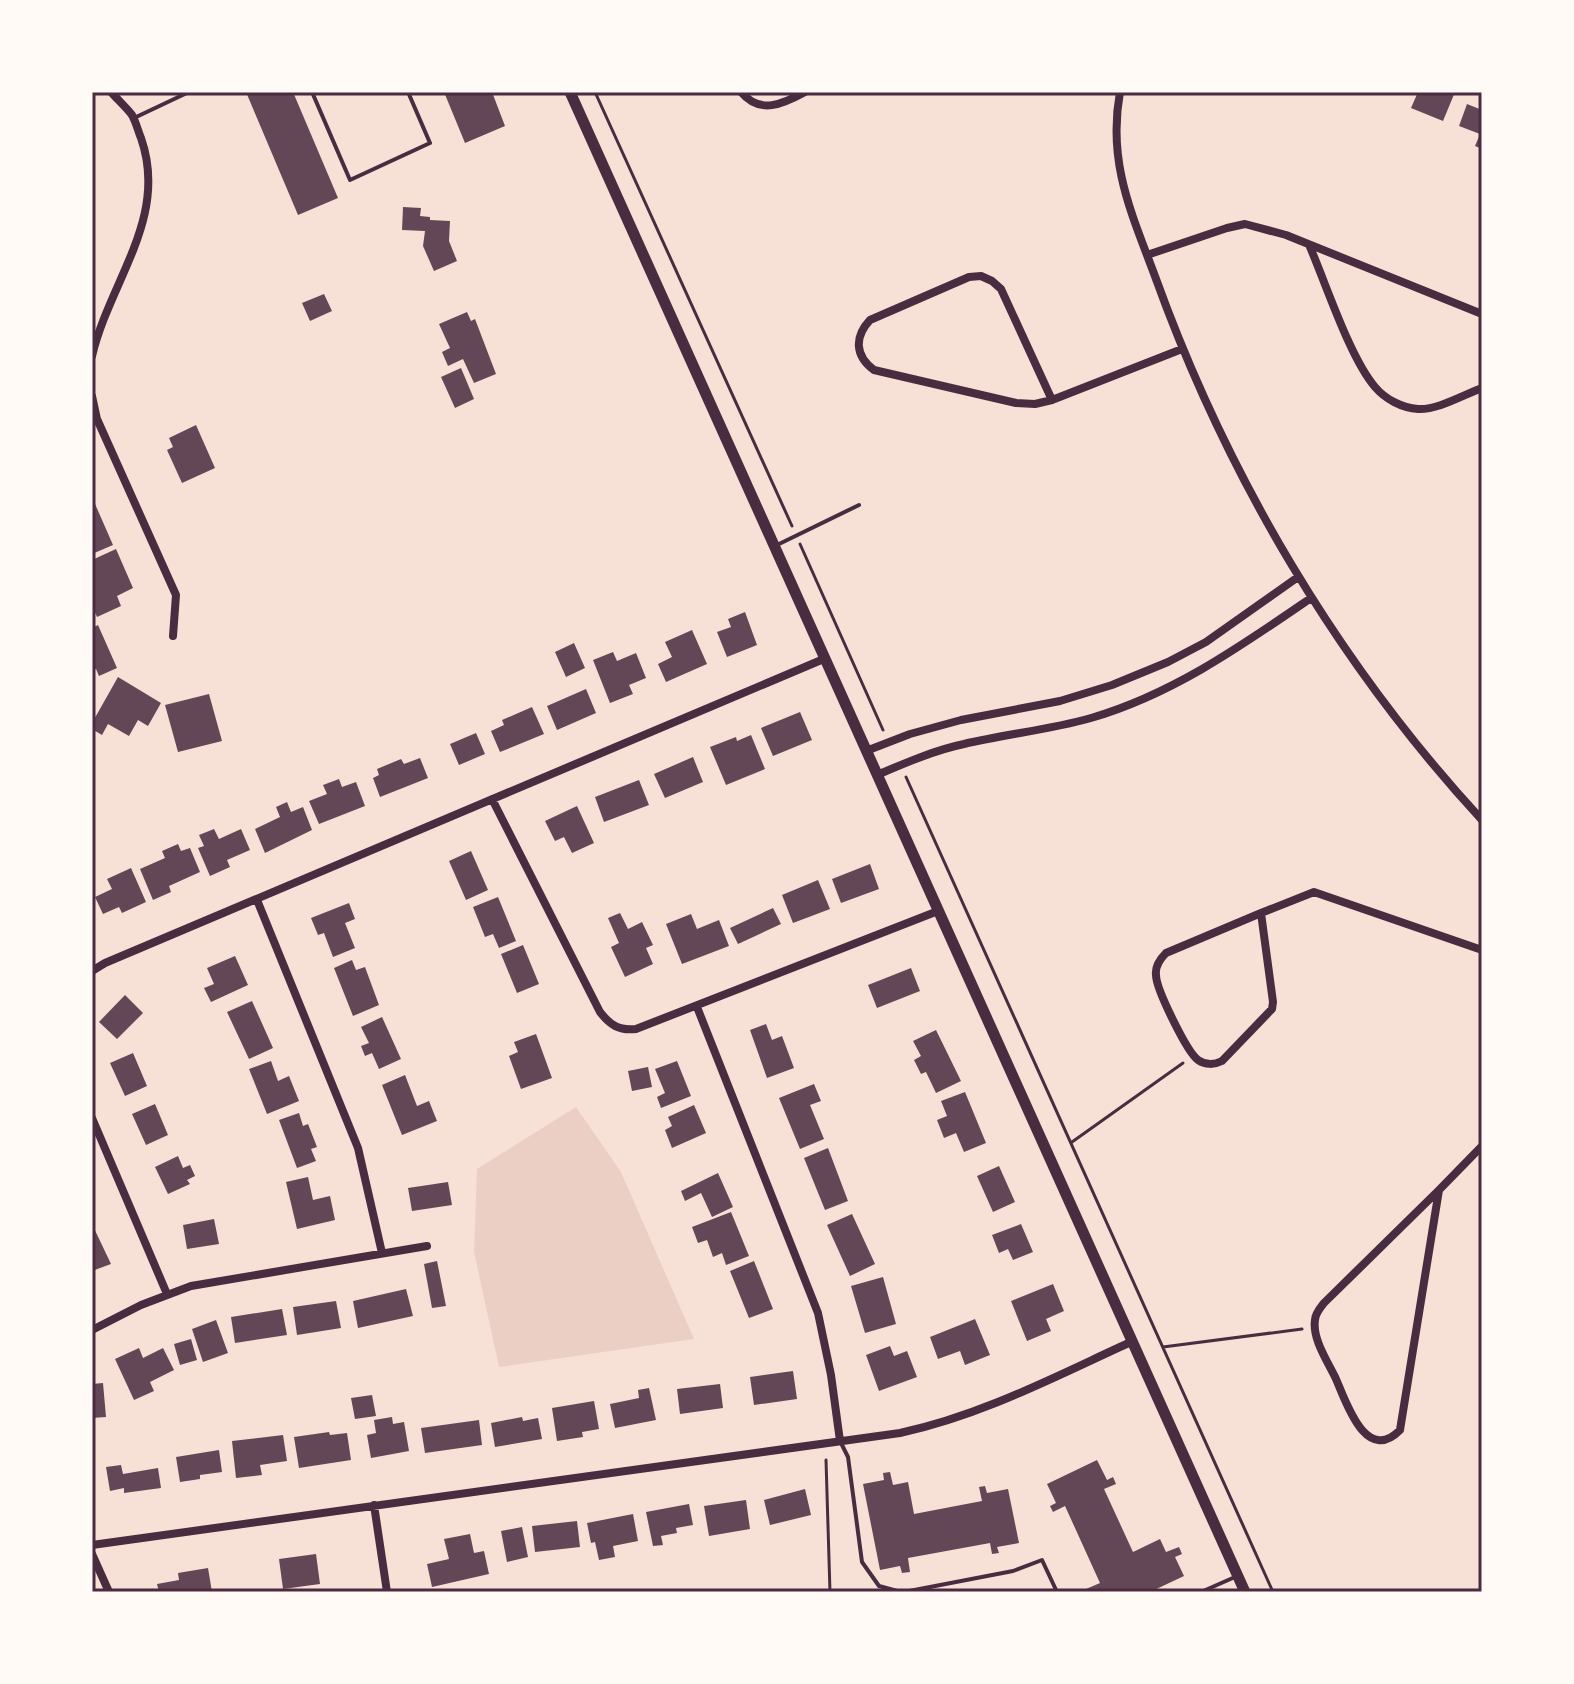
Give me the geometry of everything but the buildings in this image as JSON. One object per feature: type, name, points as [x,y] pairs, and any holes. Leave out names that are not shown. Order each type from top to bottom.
[{"type":"main road","points":[[570,92],[1245,1592]]},
{"type":"street","points":[[92,356],[99,325],[143,225],[150,191],[148,159],[134,118],[111,92]]},
{"type":"street","points":[[741,92],[757,104],[770,106],[783,104],[805,92]]},
{"type":"street","points":[[1120,92],[1115,117],[1117,160],[1147,255],[1182,349],[1216,423],[1311,598],[1406,734],[1482,820]]},
{"type":"street","points":[[1147,255],[1245,224],[1286,235],[1482,314]]},
{"type":"street","points":[[1310,247],[1361,365],[1373,386],[1384,396],[1397,404],[1420,410],[1482,388]]},
{"type":"street","points":[[1052,400],[1001,289],[981,276],[969,277],[870,320],[858,338],[860,355],[874,370],[1016,403],[1035,404],[1052,400],[1182,349]]},
{"type":"street","points":[[92,396],[97,419],[176,595],[173,636]]},
{"type":"street","points":[[866,751],[961,720],[1060,701],[1112,685],[1206,642],[1298,577]]},
{"type":"street","points":[[877,775],[959,745],[1051,728],[1141,700],[1225,657],[1311,598]]},
{"type":"street","points":[[92,971],[826,658]]},
{"type":"street","points":[[492,799],[593,1000],[607,1021],[626,1030],[697,1007],[938,911]]},
{"type":"street","points":[[1261,913],[1272,1009],[1222,1061],[1204,1063],[1193,1055],[1180,1034],[1156,976],[1158,963],[1166,953],[1261,913],[1314,892],[1482,950]]},
{"type":"street","points":[[257,900],[358,1148],[382,1253]]},
{"type":"street","points":[[697,1007],[818,1313],[840,1441]]},
{"type":"street","points":[[92,1118],[167,1294]]},
{"type":"street","points":[[1439,1190],[1400,1430],[1386,1438],[1373,1438],[1357,1426],[1317,1338],[1315,1316],[1324,1303],[1482,1146]]},
{"type":"street","points":[[92,1330],[167,1294],[215,1281],[427,1246]]},
{"type":"street","points":[[92,1545],[900,1433],[963,1417],[1133,1341]]},
{"type":"street","points":[[374,1505],[387,1592]]},
{"type":"street","points":[[92,1554],[109,1592]]},
{"type":"lane","points":[[134,118],[189,92]]},
{"type":"lane","points":[[312,92],[350,180],[430,143],[408,92]]},
{"type":"lane","points":[[775,546],[859,505]]},
{"type":"lane","points":[[840,1441],[848,1457],[862,1562],[879,1586],[902,1592],[1013,1571],[1042,1560],[1057,1592]]},
{"type":"lane","points":[[1201,1592],[1237,1576]]},
{"type":"path","points":[[595,92],[889,742]]},
{"type":"path","points":[[901,765],[1273,1592]]},
{"type":"path","points":[[1072,1142],[1187,1060]]},
{"type":"path","points":[[1163,1347],[1309,1329]]},
{"type":"path","points":[[826,1460],[830,1592]]},
{"type":"shaded area","points":[[576,1107],[621,1172],[694,1339],[499,1367],[474,1252],[477,1169]]}]
